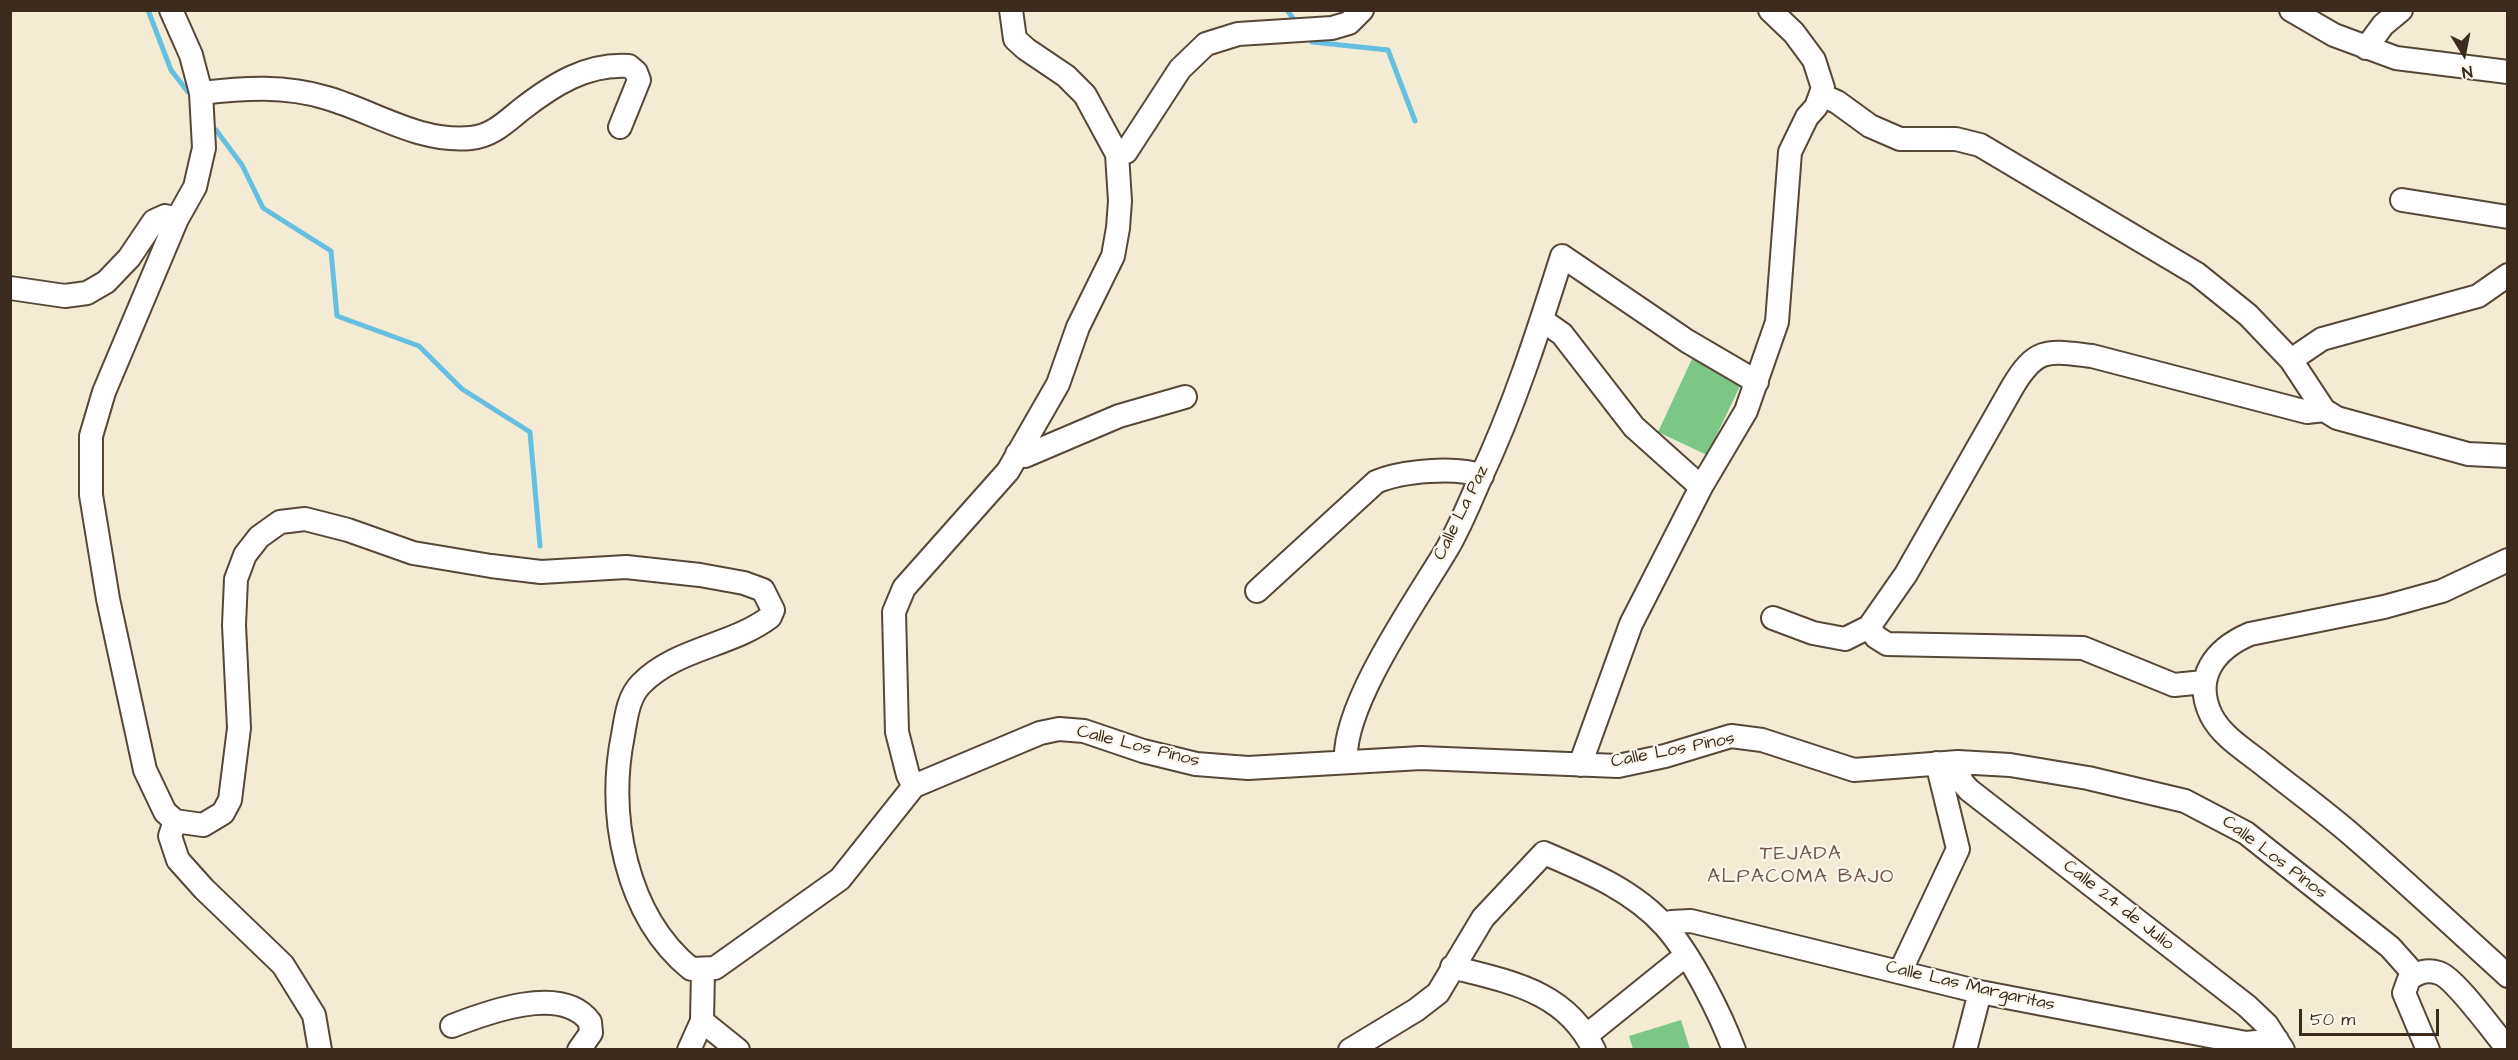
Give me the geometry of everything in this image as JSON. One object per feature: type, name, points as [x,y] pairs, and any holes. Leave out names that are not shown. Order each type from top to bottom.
[{"type":"street","points":[[171,10],[191,55],[201,93],[204,148],[195,187],[177,219],[104,392],[91,436],[91,495],[106,587],[145,770],[165,812],[174,821],[203,825],[223,813],[230,800],[239,728],[234,625],[236,579],[245,555],[259,537],[280,522],[305,519],[348,530],[413,553],[491,566],[541,572],[626,567],[700,575],[744,583],[763,590],[773,610],[770,617],[700,648],[660,669],[640,685],[629,705],[620,748],[618,813],[628,863],[640,902],[652,926],[682,961],[691,969],[703,970],[715,969],[840,879],[914,786],[908,775],[897,732],[894,612],[904,588],[1008,471],[1058,384],[1078,327],[1113,256],[1120,201],[1117,154],[1085,95],[1066,76],[1015,39],[1011,10]]},
{"type":"street","points":[[1117,154],[1126,152],[1180,69],[1206,44],[1238,34],[1332,27],[1349,23],[1362,10]]},
{"type":"street","points":[[1580,765],[1631,624],[1701,487],[1746,411],[1777,322],[1790,152],[1821,95],[1822,79],[1814,60],[1794,33],[1770,10]]},
{"type":"street","points":[[2291,10],[2334,35],[2396,58],[2508,72]]},
{"type":"street","points":[[2366,48],[2383,25],[2401,10]]},
{"type":"street","points":[[201,93],[278,87],[327,98],[425,136],[471,138],[488,134],[558,83],[591,70],[629,66],[636,72],[639,80],[620,127]]},
{"type":"street","points":[[1821,95],[1837,102],[1870,126],[1900,139],[1956,139],[1980,145],[2197,274],[2248,315],[2291,360],[2324,410],[2337,418],[2468,454],[2508,456]]},
{"type":"street","points":[[2402,200],[2508,217]]},
{"type":"street","points":[[10,288],[65,296],[87,293],[106,282],[129,258],[154,220],[165,216],[177,219]]},
{"type":"street","name":"Calle La Paz","points":[[1346,761],[1348,738],[1359,705],[1395,632],[1448,546],[1482,476],[1527,365],[1562,256],[1687,341],[1757,382]]},
{"type":"street","points":[[2291,360],[2322,339],[2366,325],[2449,306],[2478,296],[2508,275]]},
{"type":"street","points":[[1542,320],[1562,334],[1634,427],[1701,487]]},
{"type":"street","points":[[1773,618],[1813,633],[1845,639],[1869,627],[1906,574],[2013,386],[2026,364],[2034,357],[2063,353],[2092,356],[2307,412],[2324,410]]},
{"type":"street","points":[[1017,454],[1025,456],[1119,416],[1185,397]]},
{"type":"street","points":[[1257,591],[1376,482],[1391,476],[1423,472],[1457,472],[1482,476]]},
{"type":"street","points":[[2508,560],[2442,591],[2384,607],[2242,638],[2218,653],[2209,665],[2204,682],[2211,715],[2231,739],[2352,835],[2508,976]]},
{"type":"street","points":[[1869,627],[1876,637],[1887,644],[2083,648],[2174,685],[2204,682]]},
{"type":"street","name":"Calle Los Pinos","points":[[914,786],[1040,733],[1059,729],[1084,731],[1143,751],[1196,764],[1248,768],[1421,758],[1618,766],[1665,756],[1731,736],[1762,740],[1854,770],[1947,763],[2010,765],[2157,792],[2211,813],[2246,833],[2390,947],[2415,975]]},
{"type":"street","points":[[1900,972],[1958,849],[1947,763]]},
{"type":"street","name":"Calle 24 de Julio","points":[[1947,763],[1969,790],[2247,1006],[2267,1025],[2271,1045]]},
{"type":"street","points":[[174,821],[170,836],[178,860],[204,889],[283,965],[314,1015],[320,1050]]},
{"type":"street","points":[[1350,1050],[1416,1010],[1438,993],[1483,918],[1544,853],[1594,874],[1635,900],[1665,926],[1709,994],[1734,1050]]},
{"type":"street","name":"Calle Las Margaritas","points":[[1665,926],[1671,922],[1691,921],[1980,992],[2246,1043],[2271,1045]]},
{"type":"street","points":[[1452,967],[1505,980],[1534,991],[1566,1009],[1591,1042],[1685,957]]},
{"type":"street","points":[[688,1050],[702,1020],[703,970]]},
{"type":"street","points":[[2428,1050],[2405,999],[2405,987],[2415,975],[2429,970],[2442,974],[2508,1049]]},
{"type":"street","points":[[1965,1050],[1980,992]]},
{"type":"street","points":[[452,1026],[495,1010],[542,1004],[572,1005],[591,1022],[591,1034],[579,1050]]},
{"type":"street","points":[[702,1020],[738,1050]]},
{"type":"green space","points":[[1692,359],[1742,382],[1707,455],[1658,432]]},
{"type":"green space","points":[[1681,1020],[1690,1049],[1633,1049],[1629,1036]]},
{"type":"waterway","points":[[148,10],[171,70],[188,92]]},
{"type":"waterway","points":[[1287,10],[1297,24]]},
{"type":"waterway","points":[[1312,42],[1388,50],[1415,121]]},
{"type":"waterway","points":[[216,130],[242,165],[263,208],[331,251],[337,316],[419,346],[462,389],[530,432],[540,546]]},
{"type":"district","name":"TEJADA ALPACOMA BAJO","points":[[1801,866]]}]
